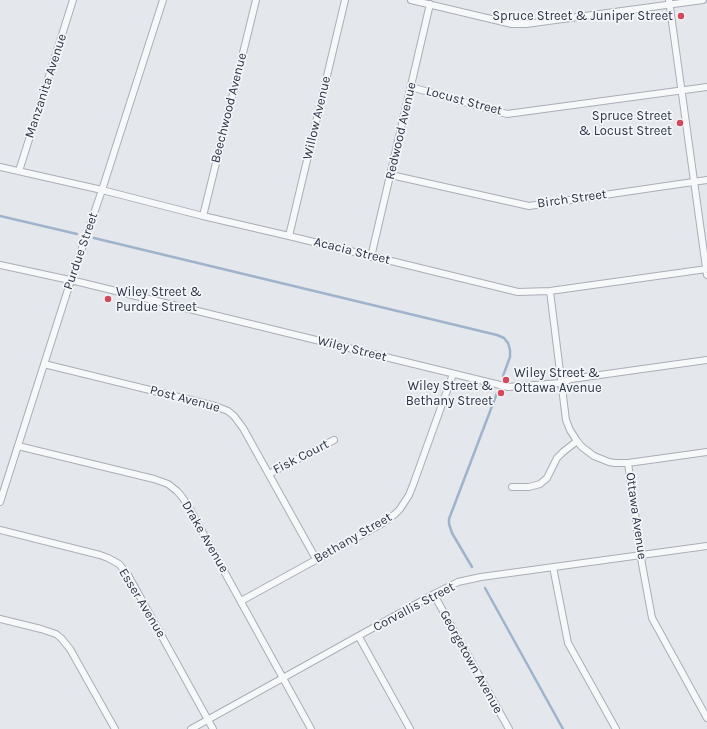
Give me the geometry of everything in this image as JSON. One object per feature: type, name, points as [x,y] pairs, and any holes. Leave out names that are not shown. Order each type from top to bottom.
[{"type":"street","name":"Manzanita Avenue","points":[[19,171],[74,0]]},
{"type":"street","name":"Purdue Street","points":[[0,502],[163,0]]},
{"type":"street","name":"Beechwood Avenue","points":[[203,216],[256,0]]},
{"type":"street","name":"Willow Avenue","points":[[289,236],[345,0]]},
{"type":"street","points":[[412,0],[512,24],[526,24],[670,2],[703,0]]},
{"type":"street","points":[[670,2],[707,271]]},
{"type":"street","name":"Redwood Avenue","points":[[371,257],[430,4]]},
{"type":"street","name":"Locust Street","points":[[411,87],[507,114],[707,87]]},
{"type":"street","name":"Acacia Street","points":[[0,167],[102,190],[203,216],[518,292],[550,291],[707,271]]},
{"type":"street","name":"Birch Street","points":[[390,175],[529,206],[707,180]]},
{"type":"street","name":"Wiley Street","points":[[0,265],[71,280],[508,387],[561,383],[571,379],[707,360]]},
{"type":"street","name":"Ottawa Avenue","points":[[550,291],[566,420],[577,441],[594,456],[615,463],[628,463],[641,555],[652,618],[707,718]]},
{"type":"street","name":"Post Avenue","points":[[44,364],[190,399],[222,408],[234,416],[269,474],[316,559]]},
{"type":"street","name":"Bethany Street","points":[[241,602],[383,522],[400,509],[413,485],[453,374]]},
{"type":"street","name":"Fisk Court","points":[[269,474],[334,440]]},
{"type":"street","points":[[512,487],[529,487],[540,484],[547,478],[557,458],[577,441]]},
{"type":"street","name":"Drake Avenue","points":[[18,446],[154,479],[173,487],[187,504],[311,729]]},
{"type":"street","points":[[628,463],[707,452]]},
{"type":"street","name":"Esser Avenue","points":[[0,530],[100,555],[119,564],[128,575],[213,729]]},
{"type":"street","name":"Corvallis Street","points":[[191,729],[451,585],[481,577],[707,546]]},
{"type":"street","points":[[553,567],[568,643],[616,729]]},
{"type":"street","name":"Georgetown Avenue","points":[[434,594],[509,729]]},
{"type":"street","points":[[0,619],[41,629],[56,634],[61,638],[70,649],[115,729]]},
{"type":"street","points":[[359,637],[410,729]]},
{"type":"waterway","points":[[0,216],[77,234]]},
{"type":"waterway","points":[[94,238],[497,335],[504,338],[508,343],[510,350],[510,357],[503,376]]},
{"type":"waterway","points":[[472,567],[452,533],[449,519],[497,393]]},
{"type":"waterway","points":[[485,588],[563,729]]},
{"type":"place","name":"Spruce Street & Juniper Street","points":[[681,16]]},
{"type":"place","name":"Spruce Street & Locust Street","points":[[680,123]]},
{"type":"place","name":"Wiley Street & Purdue Street","points":[[108,299]]},
{"type":"place","name":"Wiley Street & Ottawa Avenue","points":[[506,380]]},
{"type":"place","name":"Wiley Street & Bethany Street","points":[[501,393]]}]
